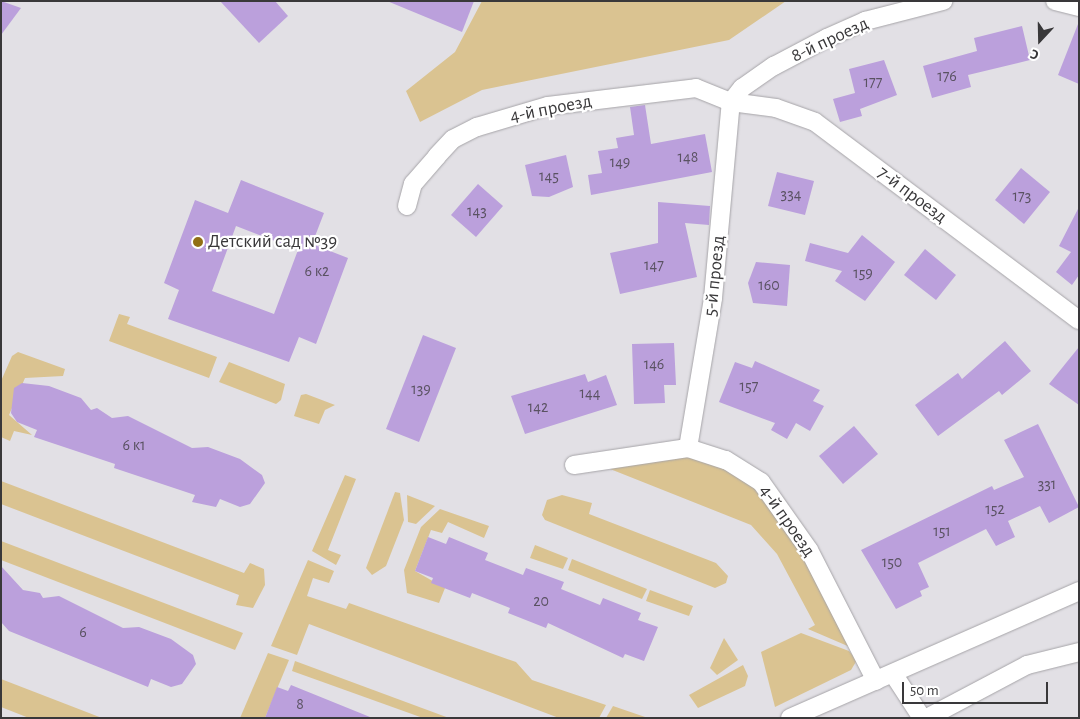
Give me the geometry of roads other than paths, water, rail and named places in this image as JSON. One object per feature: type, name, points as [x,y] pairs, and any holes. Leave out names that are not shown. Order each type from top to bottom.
[{"type":"street","name":"8-й проезд","points":[[731,102],[742,88],[774,66],[827,38],[866,21],[943,1]]},
{"type":"street","points":[[1055,1],[1079,7]]},
{"type":"street","name":"4-й проезд","points":[[407,206],[413,184],[453,140],[512,115],[548,106],[696,88],[731,102]]},
{"type":"street","name":"7-й проезд","points":[[731,102],[776,108],[815,122],[1079,320]]},
{"type":"street","name":"5-й проезд","points":[[688,448],[713,298],[731,102]]},
{"type":"street","name":"4-й проезд","points":[[574,465],[688,448],[726,460],[761,482],[809,550],[876,681]]},
{"type":"street","points":[[790,718],[894,675],[1079,592]]},
{"type":"street","points":[[927,718],[1027,666],[1079,652]]},
{"type":"street","points":[[894,675],[922,718]]},
{"type":"place","name":"Детский сад №39","points":[[198,242]]}]
